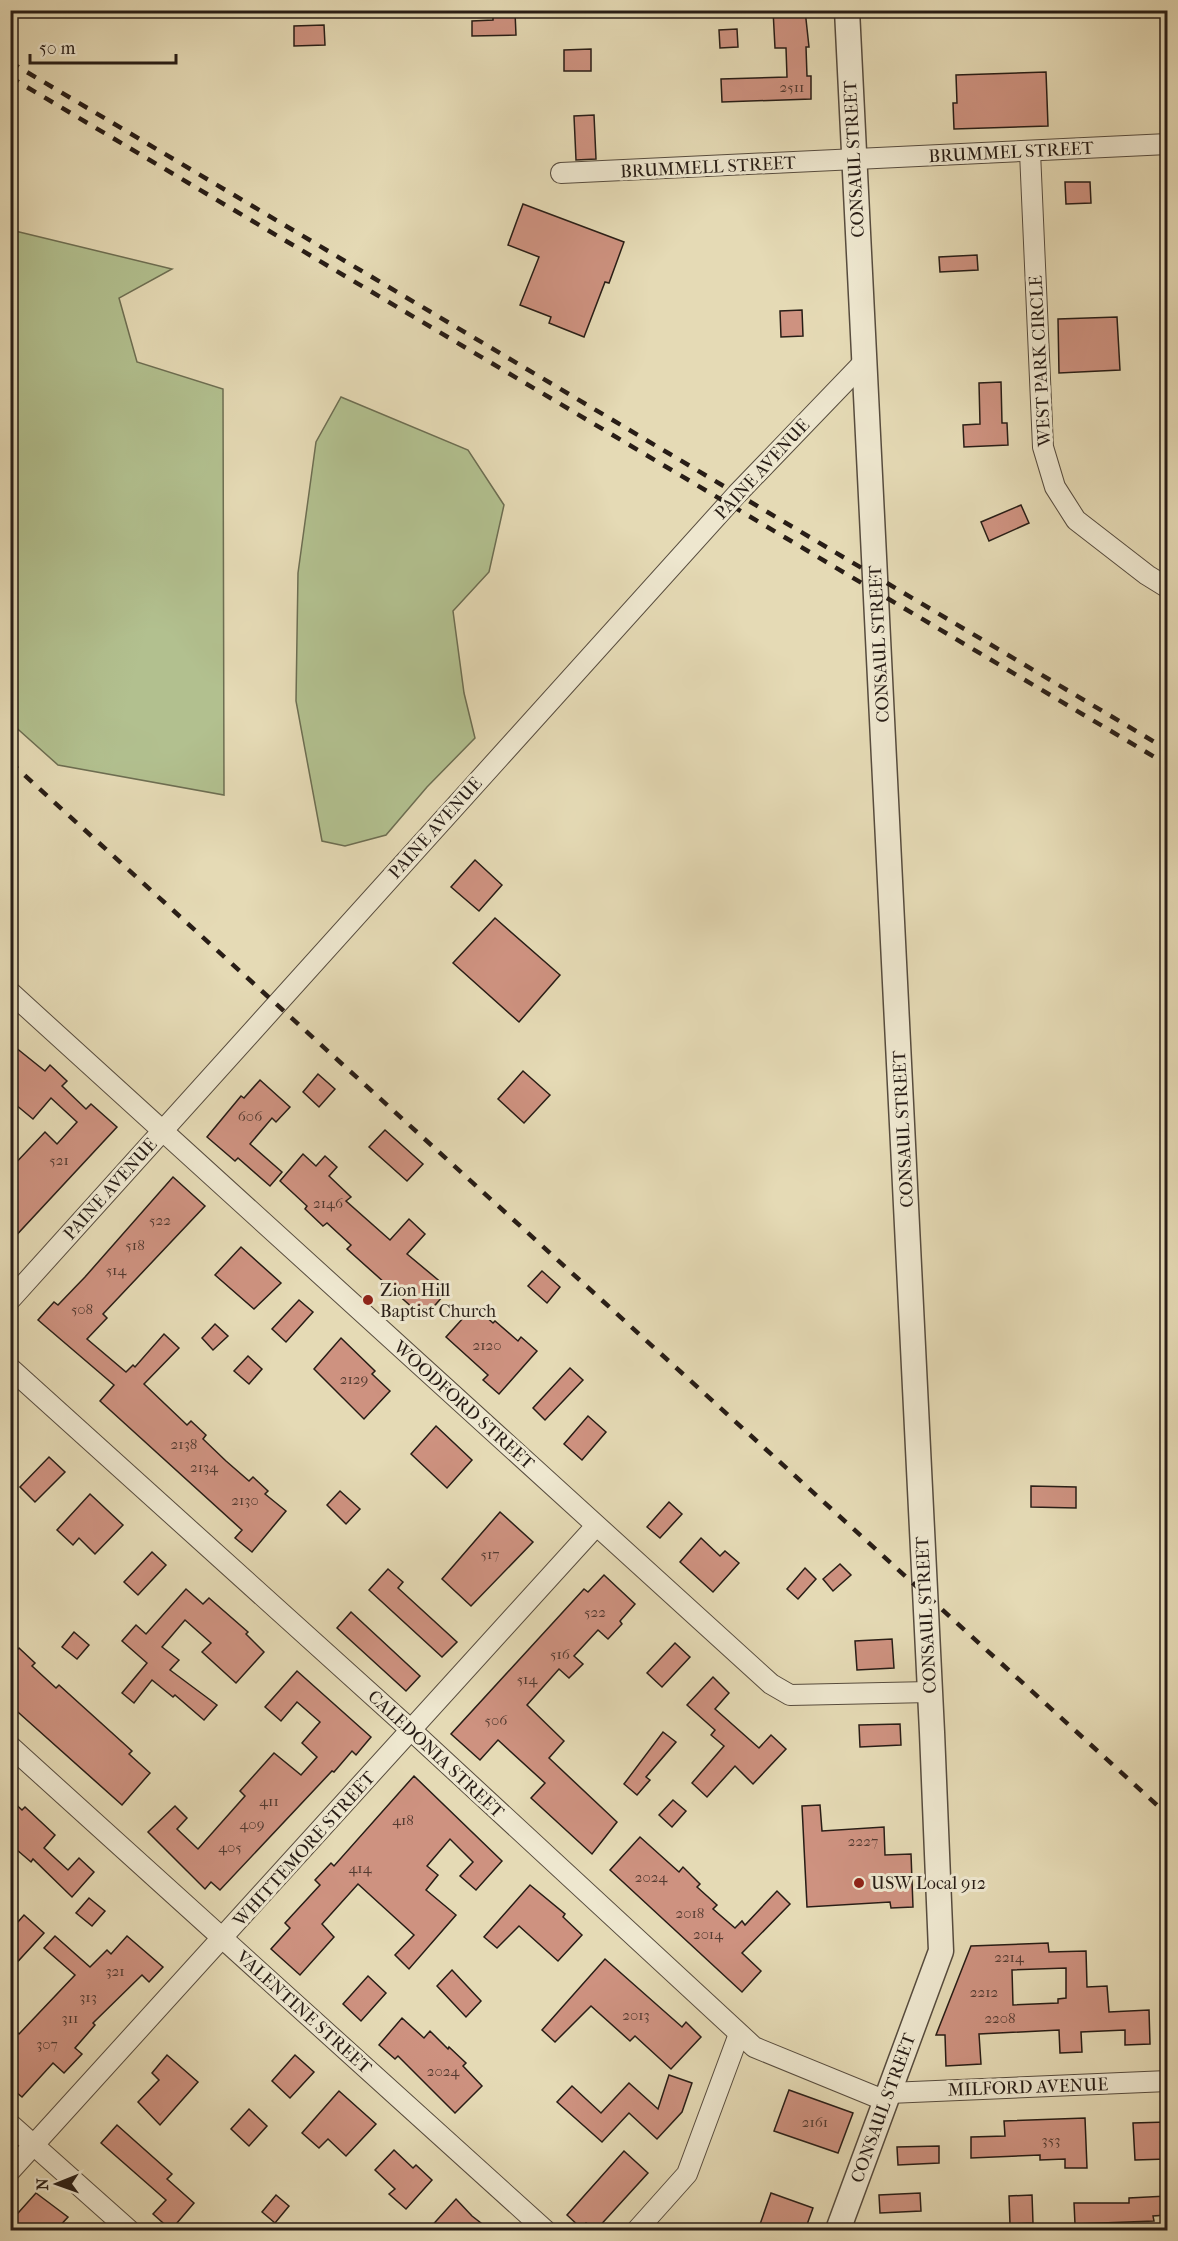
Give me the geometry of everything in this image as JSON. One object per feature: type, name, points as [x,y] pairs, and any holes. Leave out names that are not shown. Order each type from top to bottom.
[{"type":"street","name":"CONSAUL STREET","points":[[838,2230],[941,1951],[847,10]]},
{"type":"street","name":"BRUMMEL STREET","points":[[855,160],[1167,144]]},
{"type":"street","name":"WEST PARK CIRCLE","points":[[1030,152],[1043,447],[1055,487],[1076,520],[1167,588]]},
{"type":"street","name":"BRUMMELL STREET","points":[[561,173],[855,160]]},
{"type":"street","name":"PAINE AVENUE","points":[[10,1300],[737,494],[865,361]]},
{"type":"street","name":"WOODFORD STREET","points":[[10,992],[771,1684],[790,1695],[930,1692]]},
{"type":"street","name":"CALEDONIA STREET","points":[[10,1368],[411,1730],[754,2047],[888,2097]]},
{"type":"street","name":"WHITTEMORE STREET","points":[[10,2171],[224,1939],[596,1526]]},
{"type":"street","name":"VALENTINE STREET","points":[[10,1746],[545,2230]]},
{"type":"street","points":[[637,2230],[687,2174],[739,2034]]},
{"type":"street","name":"MILFORD AVENUE","points":[[888,2097],[1167,2081]]},
{"type":"street","points":[[10,2124],[129,2230]]},
{"type":"green space","points":[[11,230],[172,269],[119,298],[137,362],[223,389],[224,795],[58,765],[11,723]]},
{"type":"green space","points":[[341,397],[468,450],[504,505],[489,572],[453,611],[464,693],[475,738],[427,787],[386,835],[345,846],[322,841],[296,701],[298,573],[316,442]]},
{"type":"building","points":[[773,10],[805,10],[809,47],[806,47],[807,76],[811,76],[811,99],[722,102],[721,79],[787,77],[786,48],[775,48]]},
{"type":"building","points":[[493,12],[515,12],[516,35],[472,36],[472,21],[493,20]]},
{"type":"building","points":[[324,25],[325,45],[294,46],[294,26]]},
{"type":"building","points":[[737,29],[738,47],[720,48],[719,30]]},
{"type":"building","points":[[591,49],[591,71],[564,71],[564,50]]},
{"type":"building","points":[[1046,72],[1048,126],[954,129],[953,103],[957,103],[956,75]]},
{"type":"building","points":[[594,115],[596,159],[576,160],[574,116]]},
{"type":"building","points":[[1065,182],[1090,182],[1091,203],[1066,204]]},
{"type":"building","points":[[523,204],[624,242],[609,283],[605,282],[584,337],[549,323],[551,317],[520,305],[539,257],[508,245]]},
{"type":"building","points":[[977,255],[978,270],[940,272],[939,257]]},
{"type":"building","points":[[802,310],[803,336],[781,337],[780,311]]},
{"type":"building","points":[[1117,317],[1120,370],[1059,373],[1058,319]]},
{"type":"building","points":[[1001,382],[1002,423],[1007,423],[1008,445],[964,447],[963,425],[980,424],[979,383]]},
{"type":"building","points":[[1021,505],[1029,523],[989,541],[981,522]]},
{"type":"building","points":[[475,860],[502,885],[479,911],[451,887]]},
{"type":"building","points":[[495,918],[560,975],[519,1022],[453,963]]},
{"type":"building","points":[[10,1043],[45,1071],[50,1065],[67,1081],[62,1086],[86,1109],[91,1104],[117,1127],[10,1242],[10,1169],[45,1132],[57,1144],[77,1122],[51,1098],[33,1119],[10,1100]]},
{"type":"building","points":[[523,1071],[550,1095],[524,1123],[498,1099]]},
{"type":"building","points":[[318,1074],[335,1089],[319,1107],[303,1092]]},
{"type":"building","points":[[260,1080],[290,1107],[276,1122],[272,1118],[250,1144],[282,1172],[270,1186],[238,1158],[235,1161],[207,1137],[241,1096],[244,1098]]},
{"type":"building","points":[[385,1130],[423,1164],[407,1181],[369,1147]]},
{"type":"building","points":[[303,1154],[316,1166],[325,1156],[337,1167],[329,1176],[351,1197],[346,1201],[390,1240],[409,1219],[425,1234],[407,1254],[449,1289],[424,1318],[347,1249],[351,1245],[327,1223],[323,1226],[305,1209],[307,1206],[280,1181]]},
{"type":"building","points":[[173,1177],[205,1206],[103,1314],[107,1318],[87,1339],[126,1372],[133,1365],[135,1367],[164,1334],[179,1348],[144,1384],[187,1425],[191,1421],[206,1435],[203,1439],[226,1461],[249,1481],[253,1477],[268,1491],[265,1494],[286,1511],[252,1552],[235,1538],[242,1530],[100,1401],[114,1385],[38,1320],[54,1302],[58,1305],[85,1277]]},
{"type":"building","points":[[241,1247],[281,1283],[254,1309],[215,1275]]},
{"type":"building","points":[[542,1271],[560,1287],[547,1303],[528,1286]]},
{"type":"building","points":[[299,1300],[313,1312],[286,1342],[272,1329]]},
{"type":"building","points":[[474,1306],[518,1341],[521,1337],[537,1351],[499,1394],[483,1380],[488,1375],[446,1337]]},
{"type":"building","points":[[215,1324],[228,1336],[213,1350],[202,1338]]},
{"type":"building","points":[[341,1338],[375,1371],[372,1374],[390,1391],[364,1419],[314,1369]]},
{"type":"building","points":[[248,1356],[262,1369],[249,1384],[234,1371]]},
{"type":"building","points":[[570,1368],[583,1380],[545,1420],[533,1408]]},
{"type":"building","points":[[588,1416],[606,1432],[582,1460],[564,1444]]},
{"type":"building","points":[[436,1426],[472,1460],[447,1488],[411,1454]]},
{"type":"building","points":[[49,1457],[65,1472],[35,1502],[20,1487]]},
{"type":"building","points":[[1031,1486],[1076,1487],[1076,1508],[1031,1507]]},
{"type":"building","points":[[340,1491],[360,1509],[346,1524],[327,1505]]},
{"type":"building","points":[[90,1494],[123,1525],[95,1554],[79,1538],[73,1545],[57,1530]]},
{"type":"building","points":[[669,1502],[682,1514],[660,1538],[647,1527]]},
{"type":"building","points":[[500,1512],[533,1542],[471,1606],[442,1579]]},
{"type":"building","points":[[701,1538],[720,1556],[725,1551],[739,1563],[713,1592],[680,1562]]},
{"type":"building","points":[[152,1552],[166,1565],[138,1595],[124,1582]]},
{"type":"building","points":[[840,1564],[851,1575],[833,1591],[823,1579]]},
{"type":"building","points":[[805,1568],[816,1579],[798,1599],[787,1589]]},
{"type":"building","points":[[388,1569],[403,1582],[398,1588],[457,1642],[442,1657],[369,1590]]},
{"type":"building","points":[[604,1575],[635,1604],[620,1621],[622,1624],[608,1639],[598,1630],[574,1656],[583,1664],[569,1678],[559,1669],[527,1705],[564,1741],[549,1758],[617,1822],[592,1854],[531,1798],[545,1783],[498,1740],[480,1760],[451,1734],[584,1589],[588,1592]]},
{"type":"building","points":[[186,1589],[203,1604],[209,1598],[248,1632],[246,1634],[264,1652],[236,1683],[202,1652],[211,1643],[185,1620],[162,1647],[179,1660],[170,1670],[217,1705],[204,1720],[175,1695],[173,1697],[152,1680],[134,1703],[122,1693],[147,1663],[122,1641],[136,1625],[146,1634]]},
{"type":"building","points":[[351,1612],[420,1676],[406,1691],[337,1628]]},
{"type":"building","points":[[74,1632],[89,1645],[77,1659],[62,1647]]},
{"type":"building","points":[[892,1639],[894,1668],[857,1670],[855,1641]]},
{"type":"building","points":[[675,1643],[690,1657],[662,1687],[647,1673]]},
{"type":"building","points":[[19,1648],[35,1663],[32,1666],[56,1688],[59,1685],[132,1751],[129,1754],[150,1773],[122,1805],[10,1705],[10,1657]]},
{"type":"building","points":[[297,1671],[371,1737],[356,1755],[352,1751],[334,1772],[332,1771],[220,1890],[211,1882],[205,1889],[148,1832],[175,1806],[187,1818],[177,1829],[198,1849],[245,1796],[240,1791],[274,1753],[301,1775],[317,1757],[302,1743],[320,1722],[297,1702],[281,1721],[265,1707]]},
{"type":"building","points":[[713,1677],[729,1693],[715,1709],[759,1748],[771,1735],[786,1749],[753,1784],[735,1766],[707,1797],[692,1783],[724,1746],[711,1735],[715,1730],[687,1705]]},
{"type":"building","points":[[900,1724],[901,1745],[860,1747],[859,1725]]},
{"type":"building","points":[[663,1732],[676,1742],[646,1777],[650,1780],[637,1795],[624,1784]]},
{"type":"building","points":[[414,1776],[502,1861],[476,1890],[460,1876],[473,1862],[450,1839],[427,1866],[438,1875],[426,1890],[456,1915],[409,1969],[395,1955],[414,1935],[358,1884],[322,1924],[334,1937],[300,1975],[271,1949],[290,1928],[285,1923],[320,1885],[315,1880],[331,1863],[334,1866]]},
{"type":"building","points":[[10,1799],[22,1810],[25,1807],[55,1835],[44,1848],[68,1870],[79,1858],[94,1872],[72,1897],[33,1859],[31,1862],[10,1844]]},
{"type":"building","points":[[673,1800],[686,1811],[672,1827],[659,1815]]},
{"type":"building","name":"USW Local 912","points":[[820,1805],[822,1831],[884,1827],[885,1855],[911,1854],[913,1907],[891,1908],[890,1902],[807,1907],[802,1806]]},
{"type":"building","points":[[640,1837],[679,1872],[683,1867],[700,1884],[697,1887],[717,1905],[713,1909],[735,1928],[742,1921],[745,1925],[777,1891],[790,1904],[742,1953],[761,1971],[742,1992],[610,1870]]},
{"type":"building","points":[[530,1885],[565,1914],[563,1917],[582,1935],[558,1961],[519,1926],[497,1948],[484,1937]]},
{"type":"building","points":[[89,1898],[105,1911],[92,1926],[76,1913]]},
{"type":"building","points":[[24,1915],[44,1933],[10,1970],[10,1931]]},
{"type":"building","points":[[55,1936],[90,1967],[107,1950],[111,1954],[127,1936],[163,1967],[149,1982],[142,1975],[93,2023],[95,2025],[75,2048],[82,2054],[64,2073],[53,2063],[22,2097],[10,2087],[10,2025],[19,2034],[75,1975],[44,1948]]},
{"type":"building","points":[[1048,1943],[1049,1952],[1086,1951],[1087,1987],[1107,1986],[1109,2012],[1149,2010],[1150,2044],[1125,2045],[1125,2030],[1081,2032],[1082,2052],[1060,2053],[1059,2030],[979,2034],[981,2064],[946,2066],[945,2035],[936,2035],[971,1946]],"holes":[[[1066,1968],[1066,1998],[1058,1999],[1058,2003],[1013,2005],[1012,1970]]]},
{"type":"building","points":[[605,1959],[682,2027],[686,2022],[701,2037],[671,2069],[635,2036],[630,2041],[591,2006],[555,2042],[542,2030]]},
{"type":"building","points":[[452,1970],[481,2001],[466,2017],[437,1986]]},
{"type":"building","points":[[368,1976],[386,1993],[361,2021],[343,2004]]},
{"type":"building","points":[[402,2018],[424,2038],[430,2031],[448,2049],[449,2047],[466,2063],[463,2066],[482,2086],[455,2113],[398,2056],[395,2059],[379,2045]]},
{"type":"building","points":[[167,2055],[198,2082],[160,2125],[138,2102],[159,2080],[152,2073]]},
{"type":"building","points":[[295,2055],[314,2072],[290,2098],[272,2081]]},
{"type":"building","points":[[669,2075],[692,2083],[682,2112],[657,2139],[629,2113],[602,2142],[557,2102],[572,2086],[601,2113],[629,2083],[658,2109]]},
{"type":"building","points":[[789,2090],[853,2113],[838,2153],[774,2131]]},
{"type":"building","points":[[339,2091],[376,2124],[346,2156],[328,2139],[319,2148],[302,2133]]},
{"type":"building","points":[[249,2109],[267,2126],[249,2146],[231,2129]]},
{"type":"building","points":[[1085,2118],[1087,2168],[1065,2168],[1065,2159],[1040,2160],[1040,2155],[971,2158],[971,2137],[1005,2136],[1004,2121]]},
{"type":"building","points":[[1167,2122],[1167,2159],[1135,2160],[1133,2123]]},
{"type":"building","points":[[117,2125],[172,2174],[167,2179],[194,2203],[171,2230],[153,2214],[166,2200],[101,2143]]},
{"type":"building","points":[[939,2146],[939,2163],[898,2165],[897,2147]]},
{"type":"building","points":[[394,2150],[413,2168],[416,2165],[432,2180],[406,2209],[389,2194],[395,2189],[375,2170]]},
{"type":"building","points":[[624,2151],[648,2173],[596,2230],[586,2223],[581,2228],[567,2215]]},
{"type":"building","points":[[36,2193],[68,2217],[56,2230],[10,2230],[10,2222]]},
{"type":"building","points":[[771,2193],[813,2208],[805,2230],[758,2230]]},
{"type":"building","points":[[920,2193],[921,2211],[880,2213],[879,2195]]},
{"type":"building","points":[[276,2195],[289,2206],[275,2223],[262,2212]]},
{"type":"building","points":[[1032,2195],[1033,2223],[1010,2224],[1009,2196]]},
{"type":"building","points":[[1167,2196],[1167,2215],[1153,2216],[1154,2221],[1075,2224],[1074,2203],[1129,2203],[1129,2198]]},
{"type":"building","points":[[456,2199],[472,2216],[490,2230],[428,2230]]},
{"type":"railway","points":[[10,62],[1168,750]]},
{"type":"railway","points":[[10,77],[1168,765]]},
{"type":"railway","points":[[10,762],[1168,1815]]},
{"type":"place","name":"Zion Hill Baptist Church","points":[[368,1300]]},
{"type":"place","name":"USW Local 912","points":[[859,1883]]}]
